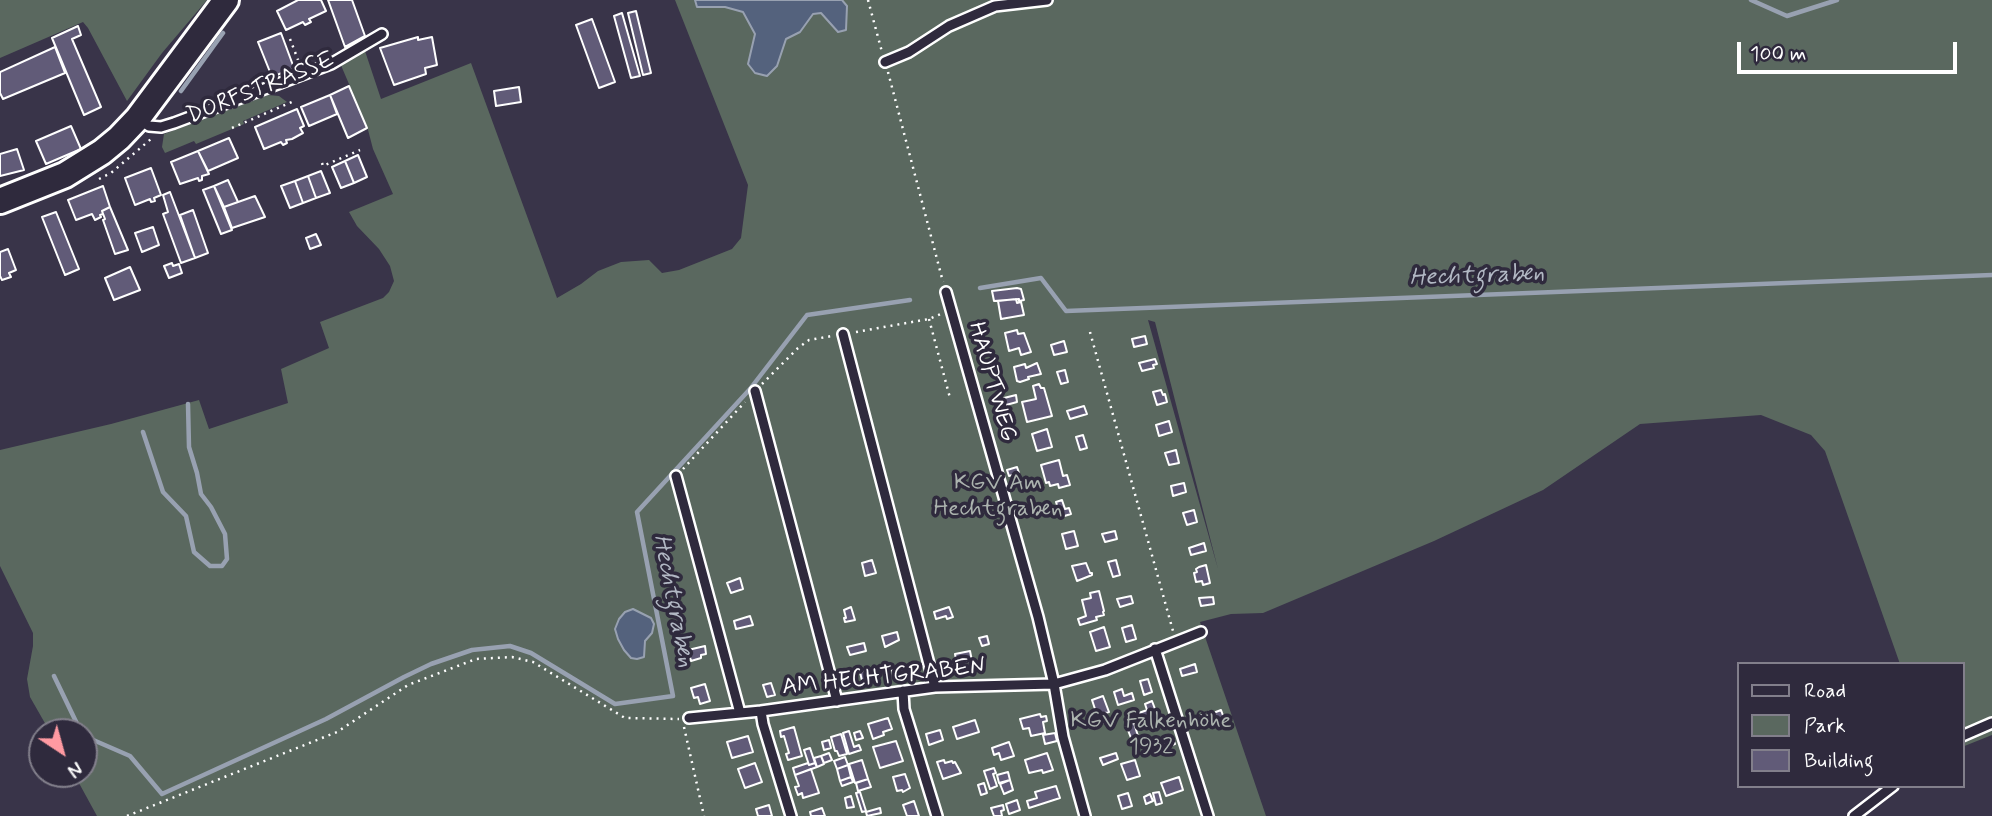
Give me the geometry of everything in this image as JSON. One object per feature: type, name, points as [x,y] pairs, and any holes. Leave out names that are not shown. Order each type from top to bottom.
[{"type":"main road","name":"DORFSTRASSE","points":[[0,201],[45,184],[83,165],[119,138],[138,118],[226,0]]},
{"type":"lane","points":[[885,62],[909,52],[949,26],[995,6],[1047,0]]},
{"type":"lane","name":"DORFSTRASSE","points":[[138,118],[149,126],[161,127],[174,123],[331,64],[382,34]]},
{"type":"lane","name":"HAUPTWEG","points":[[946,292],[1038,617],[1063,737],[1085,816]]},
{"type":"lane","points":[[843,334],[935,687]]},
{"type":"lane","points":[[755,391],[836,701]]},
{"type":"lane","points":[[676,476],[740,713]]},
{"type":"lane","name":"AM HECHTGRABEN","points":[[685,719],[935,687],[1054,684],[1105,670],[1201,632]]},
{"type":"lane","points":[[1155,649],[1208,816]]},
{"type":"lane","points":[[902,691],[904,709],[937,816]]},
{"type":"lane","points":[[761,711],[791,816]]},
{"type":"lane","points":[[1964,735],[1992,723]]},
{"type":"lane","points":[[1854,816],[1890,788]]},
{"type":"path","points":[[868,0],[946,292]]},
{"type":"path","points":[[290,39],[303,74]]},
{"type":"path","points":[[232,128],[294,101]]},
{"type":"path","points":[[322,163],[323,166],[360,150]]},
{"type":"path","points":[[676,476],[755,391],[809,340],[929,319],[951,310]]},
{"type":"path","points":[[929,319],[950,398]]},
{"type":"path","points":[[1090,332],[1176,641]]},
{"type":"path","points":[[127,816],[337,732],[408,685],[476,659],[512,657],[533,662],[625,718],[685,719],[704,816]]},
{"type":"green space","points":[[0,0],[207,0],[162,53],[127,101],[83,22],[0,58]]},
{"type":"green space","points":[[675,0],[695,0],[697,7],[725,7],[743,12],[755,34],[748,64],[777,66],[786,39],[800,32],[813,14],[821,13],[837,32],[847,6],[842,0],[1992,0],[1992,735],[1964,746],[1964,662],[1899,662],[1825,451],[1811,435],[1761,415],[1640,424],[1543,490],[1434,541],[1263,613],[1231,614],[1200,622],[1266,816],[97,816],[82,788],[98,788],[98,718],[42,718],[30,697],[27,679],[33,633],[0,566],[0,450],[199,400],[209,429],[288,403],[281,369],[329,348],[320,322],[383,298],[389,292],[394,281],[390,266],[349,212],[393,194],[340,63],[364,48],[381,99],[471,63],[557,298],[598,271],[621,262],[649,260],[662,273],[679,270],[732,249],[741,238],[748,185]],"holes":[[[1148,320],[1155,322],[1218,569]]]},
{"type":"green space","points":[[268,95],[279,96],[287,102],[243,121],[244,124],[196,144],[194,141],[165,153],[162,147],[164,134]]},
{"type":"water","points":[[695,0],[842,0],[847,6],[846,30],[838,32],[821,13],[813,14],[800,32],[786,39],[777,66],[767,76],[755,73],[748,64],[755,34],[743,12],[725,7],[697,7]]},
{"type":"water","points":[[633,609],[651,618],[654,624],[652,633],[645,641],[644,657],[637,659],[631,658],[624,650],[615,629],[625,612]]},
{"type":"building","points":[[298,0],[321,0],[326,11],[309,19],[311,22],[305,25],[303,22],[286,30],[277,11]]},
{"type":"building","points":[[328,0],[352,0],[365,36],[345,47]]},
{"type":"building","points":[[636,11],[651,73],[643,75],[628,13]]},
{"type":"building","points":[[622,13],[640,76],[631,78],[614,16]]},
{"type":"building","points":[[592,19],[615,82],[599,88],[576,25]]},
{"type":"building","points":[[78,26],[81,35],[72,39],[101,107],[84,115],[52,38]]},
{"type":"building","points":[[281,33],[294,68],[272,77],[258,42]]},
{"type":"building","points":[[418,37],[418,40],[432,37],[437,65],[425,68],[426,74],[394,85],[380,48]]},
{"type":"building","points":[[55,47],[65,73],[3,99],[0,93],[0,72]]},
{"type":"building","points":[[349,86],[367,128],[348,138],[330,95]]},
{"type":"building","points":[[519,87],[521,102],[496,106],[494,91]]},
{"type":"building","points":[[330,95],[337,114],[309,126],[301,107]]},
{"type":"building","points":[[297,109],[304,126],[300,128],[303,133],[286,140],[287,143],[283,145],[281,142],[264,149],[255,127]]},
{"type":"building","points":[[71,126],[81,149],[46,164],[36,141]]},
{"type":"building","points":[[229,138],[238,158],[208,171],[198,151]]},
{"type":"building","points":[[17,149],[24,170],[0,176],[0,154]]},
{"type":"building","points":[[198,151],[209,174],[202,176],[202,180],[199,181],[198,178],[180,184],[171,162]]},
{"type":"building","points":[[358,155],[367,177],[354,183],[345,161]]},
{"type":"building","points":[[345,161],[354,183],[341,188],[332,167]]},
{"type":"building","points":[[151,168],[161,195],[154,198],[155,201],[151,202],[150,199],[135,205],[125,178]]},
{"type":"building","points":[[321,171],[330,193],[316,198],[308,176]]},
{"type":"building","points":[[308,176],[316,198],[303,203],[295,181]]},
{"type":"building","points":[[228,180],[238,202],[224,207],[214,186]]},
{"type":"building","points":[[295,181],[303,203],[290,208],[281,186]]},
{"type":"building","points":[[103,186],[110,207],[102,211],[101,217],[95,220],[92,214],[76,220],[68,200]]},
{"type":"building","points":[[214,186],[232,230],[221,234],[203,190]]},
{"type":"building","points":[[170,192],[195,258],[181,263],[163,214],[168,212],[163,195]]},
{"type":"building","points":[[255,196],[265,217],[232,228],[224,207]]},
{"type":"building","points":[[110,207],[128,250],[115,254],[102,211]]},
{"type":"building","points":[[193,210],[208,253],[195,258],[180,215]]},
{"type":"building","points":[[56,212],[79,269],[65,275],[42,217]]},
{"type":"building","points":[[153,227],[159,245],[142,252],[135,233]]},
{"type":"building","points":[[316,234],[321,245],[310,249],[306,238]]},
{"type":"building","points":[[8,249],[16,270],[9,273],[11,277],[2,280],[0,252]]},
{"type":"building","points":[[172,263],[173,266],[179,264],[182,273],[169,278],[164,266]]},
{"type":"building","points":[[130,267],[140,290],[114,300],[105,278]]},
{"type":"building","points":[[1021,289],[1024,300],[994,301],[992,291]]},
{"type":"building","points":[[1016,299],[1017,303],[1021,302],[1024,315],[1001,319],[998,301]]},
{"type":"building","points":[[1017,330],[1018,334],[1024,333],[1031,352],[1021,355],[1019,348],[1009,351],[1005,333]]},
{"type":"building","points":[[1145,336],[1147,344],[1134,347],[1132,339]]},
{"type":"building","points":[[1064,341],[1067,352],[1054,355],[1051,345]]},
{"type":"building","points":[[1155,359],[1157,364],[1153,365],[1154,368],[1142,371],[1139,363]]},
{"type":"building","points":[[1037,363],[1041,374],[1017,381],[1014,367],[1025,364],[1026,368]]},
{"type":"building","points":[[1065,370],[1068,382],[1061,384],[1057,372]]},
{"type":"building","points":[[1039,384],[1044,388],[1052,416],[1027,422],[1022,402],[1036,399],[1033,386]]},
{"type":"building","points":[[1161,390],[1167,402],[1157,405],[1153,392]]},
{"type":"building","points":[[1016,395],[1017,402],[1006,405],[1004,398]]},
{"type":"building","points":[[1084,406],[1087,414],[1070,419],[1067,411]]},
{"type":"building","points":[[1169,421],[1172,432],[1159,436],[1156,425]]},
{"type":"building","points":[[1047,429],[1052,447],[1037,451],[1032,434]]},
{"type":"building","points":[[1083,435],[1087,448],[1080,450],[1076,437]]},
{"type":"building","points":[[1176,450],[1179,463],[1169,465],[1165,453]]},
{"type":"building","points":[[1059,460],[1063,476],[1067,475],[1070,485],[1059,488],[1058,484],[1050,486],[1049,482],[1046,483],[1041,465]]},
{"type":"building","points":[[1017,467],[1019,473],[1009,476],[1007,470]]},
{"type":"building","points":[[1184,483],[1186,492],[1173,496],[1171,486]]},
{"type":"building","points":[[1062,500],[1065,509],[1069,508],[1071,514],[1061,517],[1056,502]]},
{"type":"building","points":[[1194,510],[1197,522],[1187,525],[1183,513]]},
{"type":"building","points":[[1074,531],[1078,546],[1066,549],[1062,534]]},
{"type":"building","points":[[1115,531],[1117,539],[1105,542],[1102,534]]},
{"type":"building","points":[[1204,543],[1206,551],[1191,555],[1189,548]]},
{"type":"building","points":[[872,560],[876,573],[865,576],[862,563]]},
{"type":"building","points":[[1116,560],[1120,575],[1113,577],[1108,562]]},
{"type":"building","points":[[1086,563],[1092,575],[1077,581],[1072,566]]},
{"type":"building","points":[[1206,565],[1210,583],[1203,585],[1202,581],[1196,582],[1194,573],[1199,567]]},
{"type":"building","points":[[740,578],[743,589],[731,593],[727,583]]},
{"type":"building","points":[[1099,591],[1104,615],[1080,625],[1078,619],[1086,616],[1082,600],[1091,598],[1090,593]]},
{"type":"building","points":[[1131,596],[1133,603],[1120,607],[1117,599]]},
{"type":"building","points":[[1213,597],[1214,604],[1201,606],[1199,598]]},
{"type":"building","points":[[851,607],[855,620],[845,622],[844,610]]},
{"type":"building","points":[[949,607],[953,617],[936,619],[934,612]]},
{"type":"building","points":[[750,616],[753,625],[736,629],[734,621]]},
{"type":"building","points":[[1132,625],[1136,639],[1126,642],[1122,628]]},
{"type":"building","points":[[1104,627],[1110,647],[1096,651],[1090,632]]},
{"type":"building","points":[[897,632],[899,640],[885,647],[882,636]]},
{"type":"building","points":[[987,636],[989,644],[982,646],[979,638]]},
{"type":"building","points":[[864,643],[866,651],[850,655],[847,647]]},
{"type":"building","points":[[705,646],[706,654],[691,661],[688,650]]},
{"type":"building","points":[[970,651],[972,661],[957,664],[955,654]]},
{"type":"building","points":[[1195,664],[1197,672],[1182,676],[1180,669]]},
{"type":"building","points":[[908,666],[910,675],[893,678],[892,670]]},
{"type":"building","points":[[869,670],[872,682],[863,685],[860,672]]},
{"type":"building","points":[[1148,679],[1152,692],[1144,695],[1140,681]]},
{"type":"building","points":[[771,683],[775,695],[767,697],[763,685]]},
{"type":"building","points":[[705,684],[710,701],[700,704],[698,697],[694,698],[691,688]]},
{"type":"building","points":[[1122,689],[1124,696],[1132,693],[1134,700],[1118,705],[1114,692]]},
{"type":"building","points":[[1103,696],[1109,712],[1097,715],[1092,700]]},
{"type":"building","points":[[1152,701],[1160,722],[1148,726],[1146,721],[1142,722],[1139,713],[1147,710],[1145,704]]},
{"type":"building","points":[[1221,710],[1225,721],[1211,726],[1208,715]]},
{"type":"building","points":[[1040,714],[1041,717],[1046,716],[1047,721],[1043,722],[1045,733],[1031,736],[1029,728],[1023,729],[1020,719]]},
{"type":"building","points":[[1104,715],[1106,722],[1099,724],[1097,718]]},
{"type":"building","points":[[888,718],[892,729],[873,739],[868,724]]},
{"type":"building","points":[[975,720],[979,732],[957,739],[953,727]]},
{"type":"building","points":[[1134,723],[1138,736],[1131,738],[1126,725]]},
{"type":"building","points":[[794,727],[802,756],[788,760],[786,754],[789,753],[780,731]]},
{"type":"building","points":[[940,730],[943,740],[929,745],[926,734]]},
{"type":"building","points":[[849,731],[854,747],[859,745],[861,750],[849,754],[843,733]]},
{"type":"building","points":[[860,731],[863,738],[856,740],[854,733]]},
{"type":"building","points":[[1055,733],[1057,741],[1045,744],[1043,735]]},
{"type":"building","points":[[841,734],[847,754],[839,756],[831,737]]},
{"type":"building","points":[[748,736],[753,752],[732,758],[727,742]]},
{"type":"building","points":[[1172,737],[1175,744],[1163,748],[1161,741]]},
{"type":"building","points":[[829,740],[831,748],[824,750],[822,742]]},
{"type":"building","points":[[896,741],[903,761],[880,768],[873,747]]},
{"type":"building","points":[[1009,742],[1014,756],[1001,760],[999,753],[994,755],[992,748]]},
{"type":"building","points":[[810,748],[815,763],[809,765],[804,750]]},
{"type":"building","points":[[829,753],[832,760],[824,763],[821,756]]},
{"type":"building","points":[[1047,753],[1053,770],[1029,773],[1025,760]]},
{"type":"building","points":[[1116,753],[1118,759],[1103,765],[1100,758]]},
{"type":"building","points":[[821,756],[824,764],[817,767],[814,758]]},
{"type":"building","points":[[845,757],[848,765],[837,769],[834,761]]},
{"type":"building","points":[[862,760],[868,779],[855,783],[849,764]]},
{"type":"building","points":[[944,760],[945,763],[955,762],[961,773],[943,779],[937,762]]},
{"type":"building","points":[[1135,760],[1140,776],[1127,780],[1121,764]]},
{"type":"building","points":[[755,763],[762,782],[745,788],[738,769]]},
{"type":"building","points":[[815,763],[817,767],[795,775],[793,768]]},
{"type":"building","points":[[848,765],[851,777],[840,781],[837,769]]},
{"type":"building","points":[[994,768],[997,786],[990,789],[984,771]]},
{"type":"building","points":[[811,769],[819,793],[803,798],[802,793],[798,795],[795,787],[799,786],[795,775]]},
{"type":"building","points":[[1008,772],[1010,780],[999,783],[997,775]]},
{"type":"building","points":[[905,774],[910,788],[903,792],[897,791],[893,777]]},
{"type":"building","points":[[851,777],[853,782],[842,786],[840,781]]},
{"type":"building","points":[[1179,777],[1183,790],[1166,796],[1161,783]]},
{"type":"building","points":[[868,779],[871,787],[858,791],[856,783]]},
{"type":"building","points":[[1010,780],[1013,790],[1004,794],[1000,784]]},
{"type":"building","points":[[984,783],[987,793],[981,795],[978,785]]},
{"type":"building","points":[[1056,786],[1060,798],[1029,808],[1027,801],[1037,798],[1035,792]]},
{"type":"building","points":[[860,792],[866,811],[862,812],[856,793]]},
{"type":"building","points":[[1159,792],[1162,803],[1156,805],[1153,793]]},
{"type":"building","points":[[1128,793],[1132,806],[1122,809],[1118,796]]},
{"type":"building","points":[[1150,794],[1153,801],[1146,804],[1144,797]]},
{"type":"building","points":[[851,796],[854,807],[847,808],[845,798]]},
{"type":"building","points":[[1017,800],[1020,810],[1009,814],[1006,804]]},
{"type":"building","points":[[914,801],[919,816],[907,816],[903,805]]},
{"type":"building","points":[[769,805],[772,816],[758,816],[756,809]]},
{"type":"building","points":[[1003,805],[1002,816],[994,816],[991,808]]},
{"type":"building","points":[[822,808],[825,816],[811,816],[810,812]]},
{"type":"building","points":[[880,808],[881,813],[867,816],[866,812]]},
{"type":"waterway","name":"Hechtgraben","points":[[1751,0],[1787,16],[1837,0]]},
{"type":"waterway","points":[[181,91],[223,33]]},
{"type":"waterway","name":"Hechtgraben","points":[[980,288],[1041,278],[1066,311],[1992,275]]},
{"type":"waterway","name":"Hechtgraben","points":[[98,742],[130,756],[162,794],[326,719],[431,664],[472,650],[510,646],[531,653],[615,704],[673,696],[637,512],[750,389],[807,315],[910,300]]},
{"type":"waterway","points":[[143,432],[163,492],[186,516],[194,552],[210,566],[222,566],[227,559],[225,534],[201,494],[189,447],[188,404]]},
{"type":"waterway","name":"Hechtgraben","points":[[54,676],[74,718]]},
{"type":"park label","name":"KGV Am Hechtgraben","points":[[998,497]]},
{"type":"park label","name":"KGV Falkenhöhe 1932","points":[[1151,735]]}]
